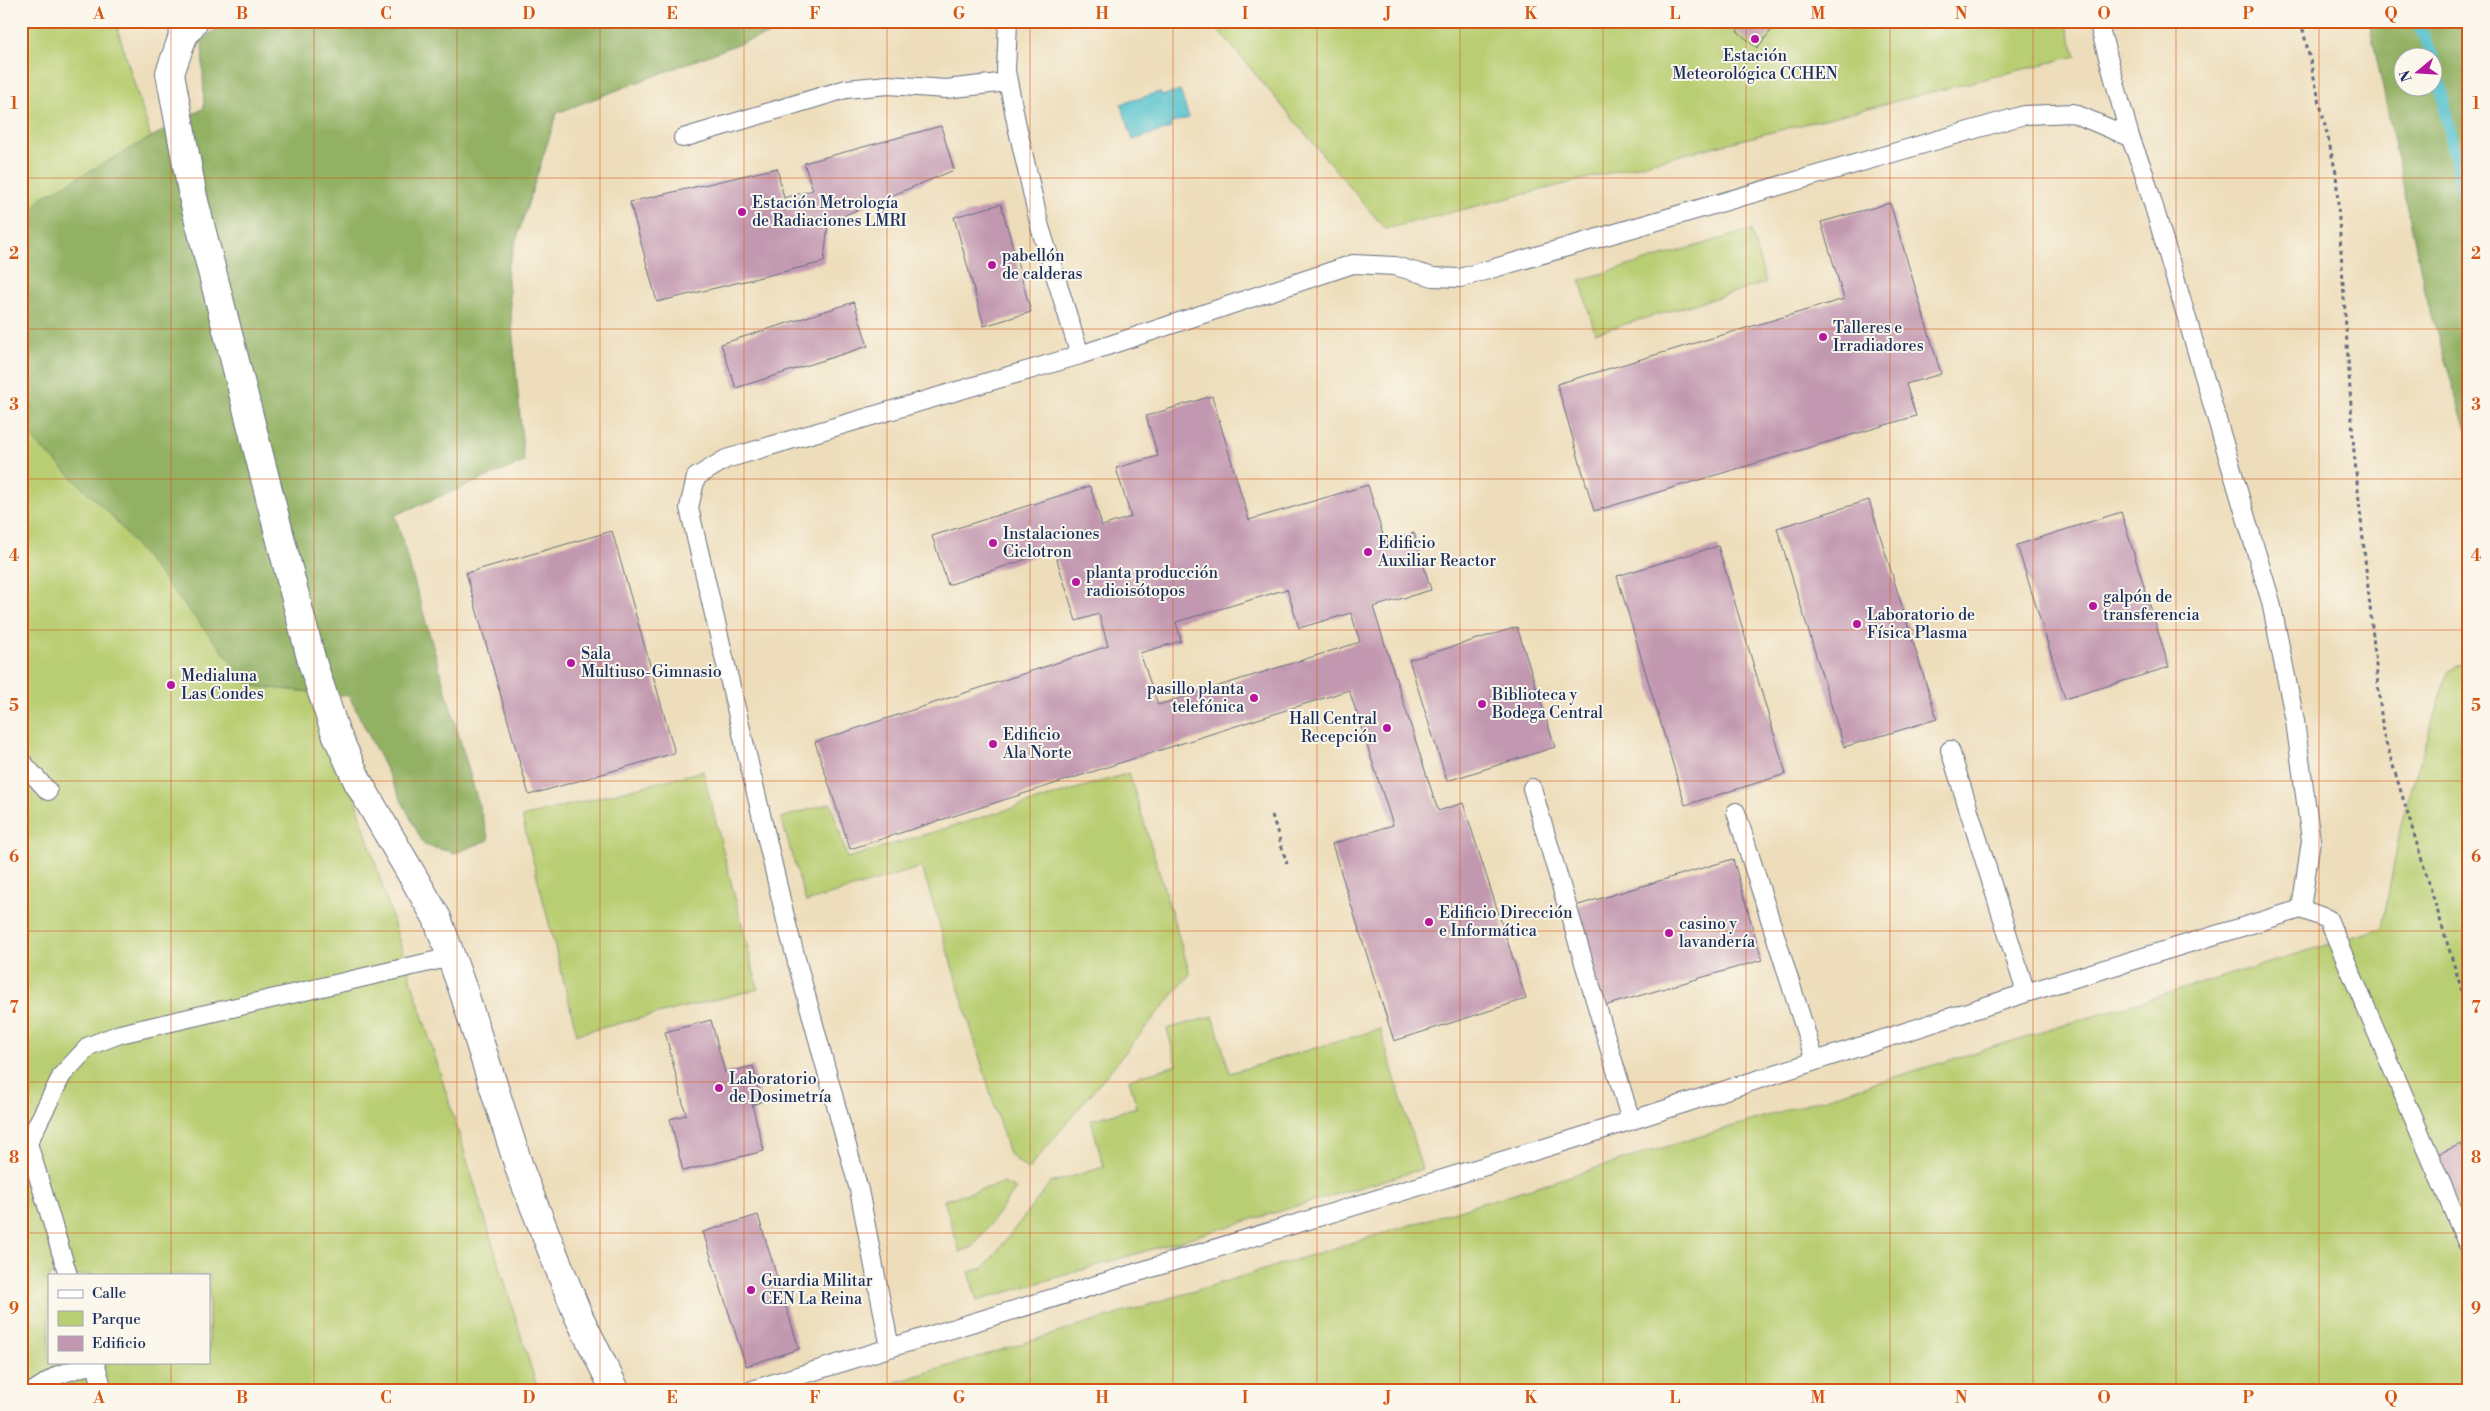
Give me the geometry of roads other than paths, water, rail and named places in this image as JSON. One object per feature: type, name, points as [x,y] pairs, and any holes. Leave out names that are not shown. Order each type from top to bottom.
[{"type":"street","points":[[194,21],[183,36],[170,73],[193,197],[312,662],[335,731],[358,782],[437,918],[521,1173],[578,1315],[614,1390]]},
{"type":"lane","points":[[1008,21],[1006,72],[1008,82],[1040,227],[1080,355]]},
{"type":"lane","points":[[2098,21],[2130,137],[2143,170],[2271,602],[2295,721],[2311,840],[2301,909]]},
{"type":"lane","points":[[683,138],[846,89],[888,84],[946,89],[1008,82]]},
{"type":"lane","points":[[890,1348],[859,1190],[788,929],[689,508],[696,477],[726,459],[1080,355],[1353,264],[1395,266],[1433,277],[1460,278],[2024,115],[2073,113],[2130,137]]},
{"type":"lane","points":[[1950,750],[2026,992]]},
{"type":"lane","points":[[21,761],[48,791]]},
{"type":"lane","points":[[1532,788],[1631,1121]]},
{"type":"lane","points":[[1736,812],[1814,1061]]},
{"type":"lane","points":[[752,1390],[1631,1121],[2026,992],[2301,909],[2328,919],[2467,1243]]},
{"type":"lane","points":[[68,1274],[25,1140],[62,1075],[89,1046],[120,1034],[451,957]]},
{"type":"lane","points":[[35,1390],[58,1375],[92,1364]]},
{"type":"lane","points":[[95,1364],[103,1390]]},
{"type":"water","points":[[1180,90],[1189,118],[1170,124],[1171,128],[1133,140],[1121,104],[1160,92],[1162,96]]},
{"type":"waterway","points":[[2417,21],[2436,64],[2469,226]]},
{"type":"place","name":"Estación Meteorológica CCHEN","points":[[1755,39]]},
{"type":"place","name":"Estación Metrología de Radiaciones LMRI","points":[[742,212]]},
{"type":"place","name":"pabellón de calderas","points":[[992,265]]},
{"type":"place","name":"Talleres e Irradiadores","points":[[1823,337]]},
{"type":"place","name":"Instalaciones Ciclotron","points":[[993,543]]},
{"type":"place","name":"Edificio Auxiliar Reactor","points":[[1368,552]]},
{"type":"place","name":"planta producción radioisótopos","points":[[1076,582]]},
{"type":"place","name":"galpón de transferencia","points":[[2093,606]]},
{"type":"place","name":"Laboratorio de Física Plasma","points":[[1857,624]]},
{"type":"place","name":"Sala Multiuso-Gimnasio","points":[[571,663]]},
{"type":"place","name":"Medialuna Las Condes","points":[[171,685]]},
{"type":"place","name":"pasillo planta telefónica","points":[[1254,698]]},
{"type":"place","name":"Biblioteca y Bodega Central","points":[[1482,704]]},
{"type":"place","name":"Hall Central Recepción","points":[[1387,728]]},
{"type":"place","name":"Edificio Ala Norte","points":[[993,744]]},
{"type":"place","name":"Edificio Dirección e Informática","points":[[1429,922]]},
{"type":"place","name":"casino y lavandería","points":[[1669,933]]},
{"type":"place","name":"Laboratorio de Dosimetría","points":[[719,1088]]},
{"type":"place","name":"Guardia Militar CEN La Reina","points":[[751,1290]]}]
